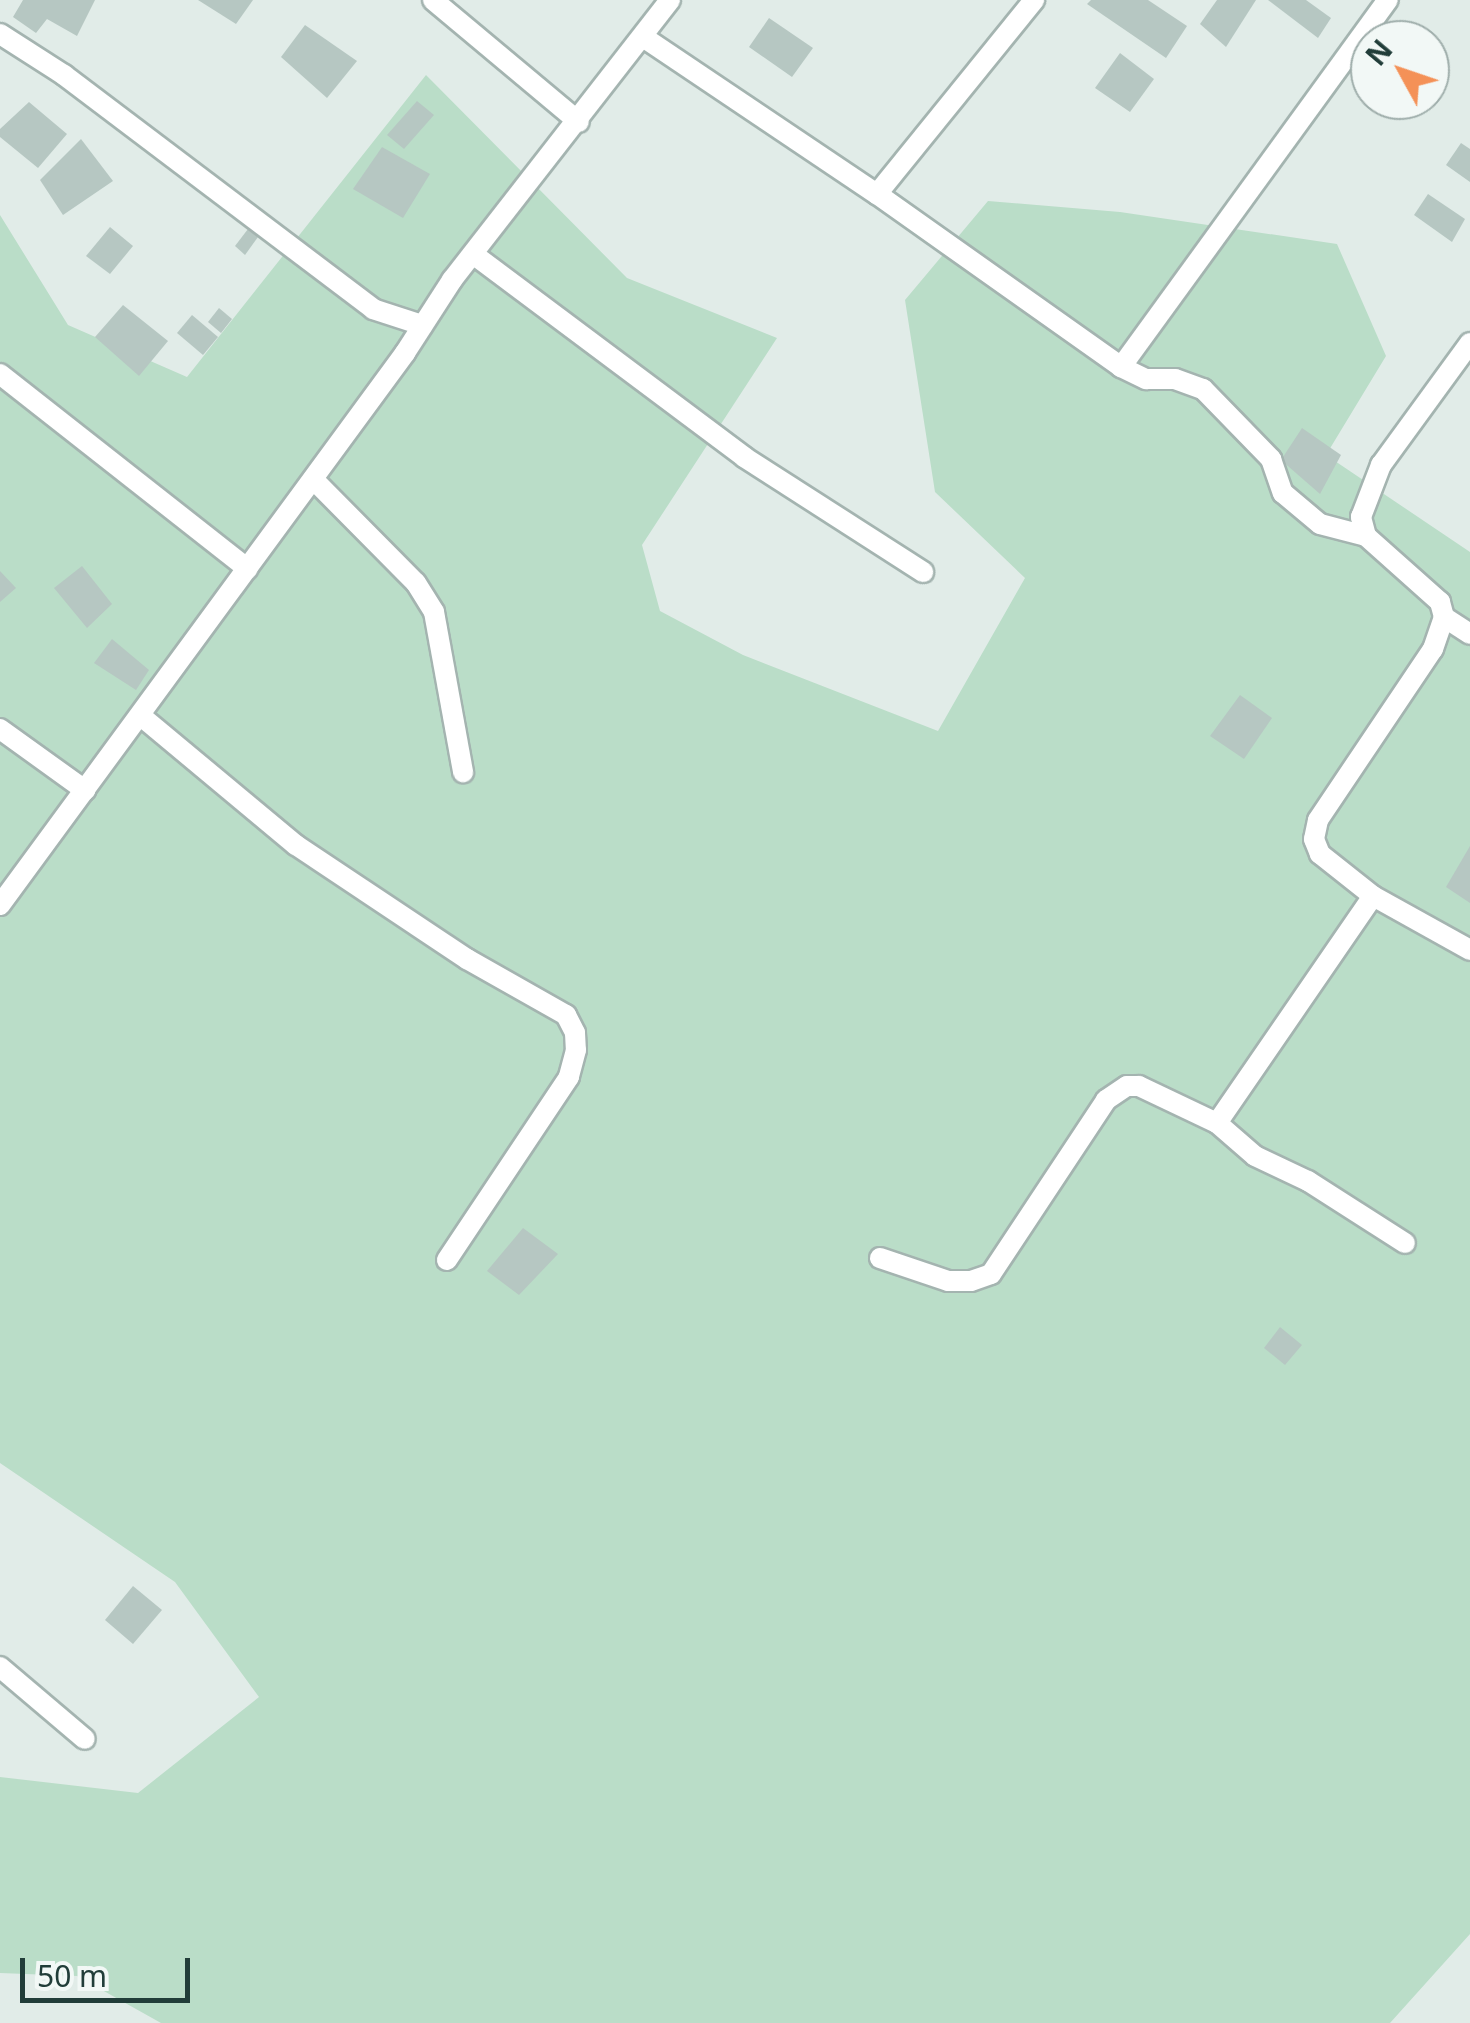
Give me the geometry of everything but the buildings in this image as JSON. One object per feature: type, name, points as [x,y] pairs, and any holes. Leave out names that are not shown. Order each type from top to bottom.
[{"type":"street","points":[[432,0],[579,122]]},
{"type":"street","points":[[0,905],[248,569],[422,324],[670,0]]},
{"type":"street","points":[[877,194],[1034,0]]},
{"type":"street","points":[[1121,367],[1388,0]]},
{"type":"street","points":[[0,34],[64,75],[373,309],[422,324]]},
{"type":"street","points":[[643,38],[877,194],[1121,367],[1146,380],[1175,379],[1203,390],[1271,459],[1283,494],[1320,524],[1366,536],[1440,602],[1444,616],[1442,634],[1318,820],[1314,840],[1320,854],[1374,896],[1470,950]]},
{"type":"street","points":[[474,254],[744,457],[923,572]]},
{"type":"street","points":[[1366,536],[1362,517],[1382,465],[1470,343]]},
{"type":"street","points":[[0,374],[248,569]]},
{"type":"street","points":[[313,479],[416,583],[434,612],[462,772]]},
{"type":"street","points":[[1444,616],[1470,634]]},
{"type":"street","points":[[141,716],[296,845],[467,959],[566,1015],[575,1033],[576,1050],[569,1077],[447,1260]]},
{"type":"street","points":[[0,729],[86,790]]},
{"type":"street","points":[[1216,1123],[1374,896]]},
{"type":"street","points":[[880,1258],[948,1281],[971,1281],[991,1274],[1106,1100],[1126,1086],[1139,1086],[1216,1123],[1255,1156],[1308,1181],[1405,1243]]},
{"type":"street","points":[[0,1668],[85,1739]]},
{"type":"green space","points":[[426,75],[627,278],[777,338],[642,545],[660,611],[743,655],[938,731],[1025,578],[935,492],[905,300],[988,201],[1120,212],[1337,244],[1386,356],[1326,455],[1470,552],[1470,1934],[1390,2023],[161,2023],[77,1976],[0,1973],[0,1777],[138,1793],[259,1697],[175,1582],[0,1463],[0,215],[68,325],[187,377]]}]
